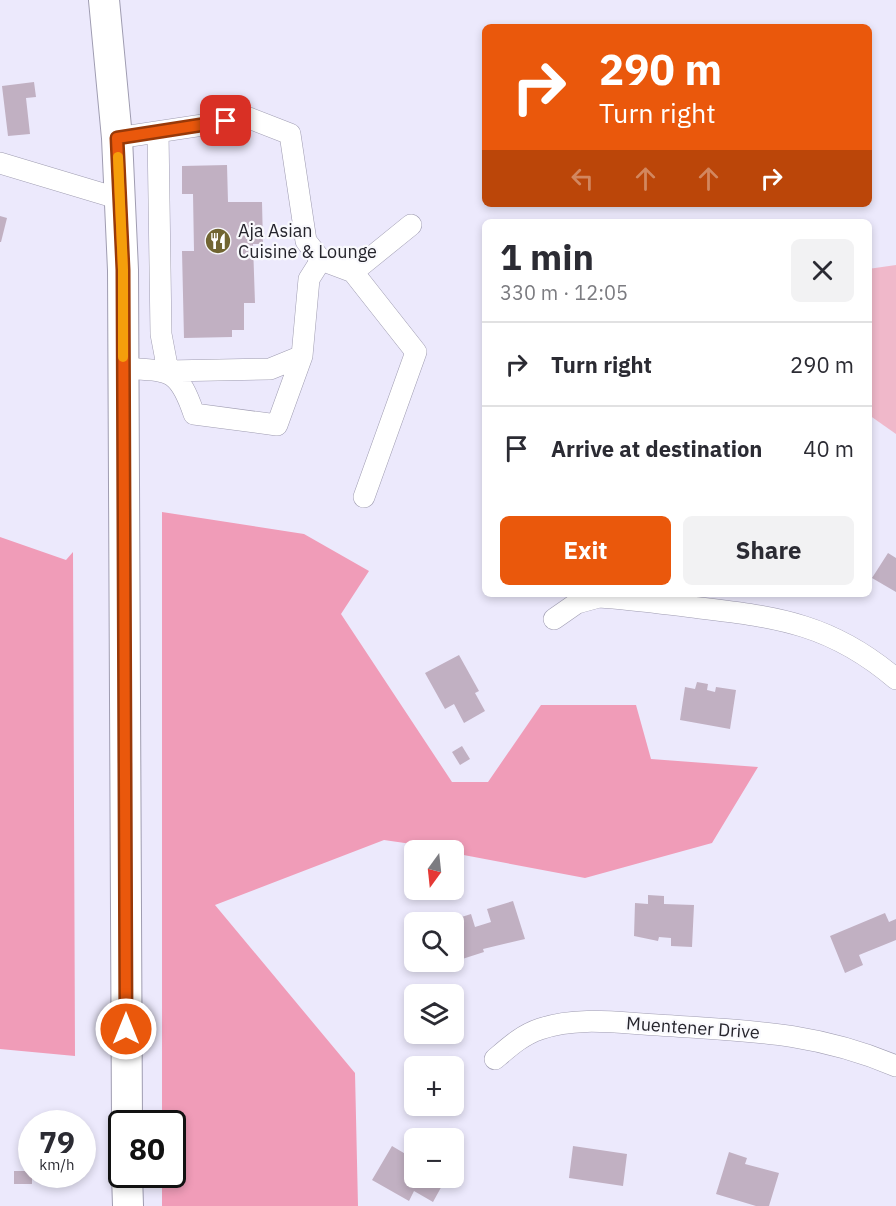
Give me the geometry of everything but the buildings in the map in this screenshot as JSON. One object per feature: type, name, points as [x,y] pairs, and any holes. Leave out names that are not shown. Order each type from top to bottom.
[{"type":"highway","points":[[104,0],[117,138],[120,198],[127,1110]]},
{"type":"highway","points":[[127,1188],[128,1206]]},
{"type":"street","points":[[117,138],[249,117],[290,134],[306,241],[321,260],[353,272],[416,352],[364,497]]},
{"type":"street","points":[[158,132],[161,334],[168,371],[185,388],[194,414],[277,425],[302,356],[309,279],[321,260]]},
{"type":"street","points":[[0,163],[120,198]]},
{"type":"street","points":[[353,272],[411,225]]},
{"type":"street","points":[[123,368],[168,371],[270,369],[302,356]]},
{"type":"street","points":[[554,619],[577,603],[599,597],[754,614],[797,622],[841,640],[875,661],[896,679]]},
{"type":"street","name":"Muentener Drive","points":[[495,1059],[520,1038],[540,1029],[594,1021],[791,1034],[829,1042],[896,1066]]},
{"type":"shaded area","points":[[896,265],[896,434],[872,417],[872,268]]},
{"type":"shaded area","points":[[162,512],[304,534],[369,571],[341,614],[452,782],[488,782],[541,705],[636,705],[651,759],[758,767],[712,843],[585,878],[464,855],[464,840],[404,840],[404,843],[384,840],[215,905],[355,1073],[358,1206],[162,1206],[162,1188],[186,1188],[186,1110],[162,1110]]},
{"type":"shaded area","points":[[0,537],[66,560],[73,552],[75,1056],[0,1049]]},
{"type":"slow traffic","points":[[118,157],[123,270],[123,357]]},
{"type":"place","name":"Aja Asian Cuisine & Lounge","points":[[218,241]]},
{"type":"route","points":[[126,1029],[123,270],[117,138],[226,121]]}]
